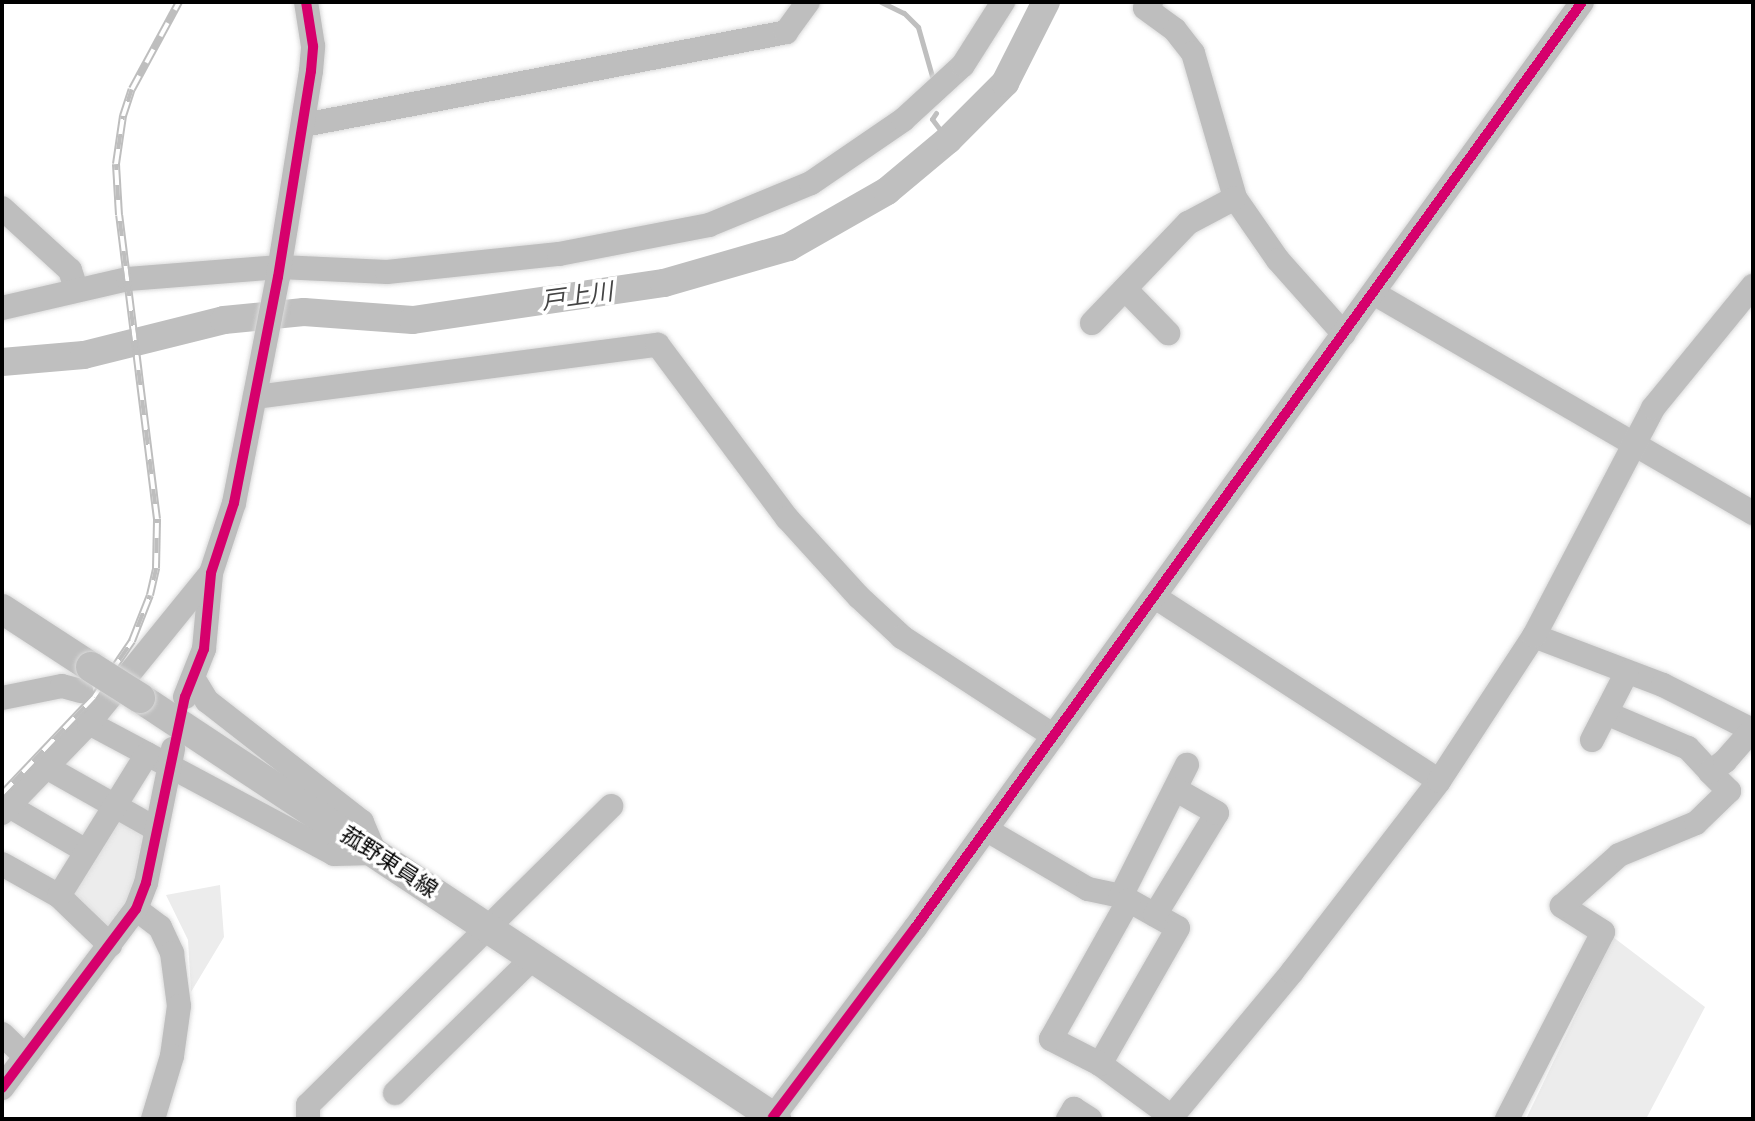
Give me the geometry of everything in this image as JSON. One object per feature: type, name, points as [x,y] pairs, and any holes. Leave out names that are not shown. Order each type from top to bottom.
[{"type":"main road","name":"菰野東員線","points":[[2,609],[86,679],[140,698],[489,926],[774,1118]]},
{"type":"street","points":[[89,723],[147,754],[171,757],[334,854],[375,853],[362,822],[189,687],[204,649],[211,573],[234,503],[279,272],[304,125],[313,46],[306,2]]},
{"type":"street","points":[[304,125],[786,32],[808,2]]},
{"type":"street","points":[[2,308],[128,279],[279,272],[387,272],[559,254],[709,225],[811,183],[903,120],[963,65],[1003,2]]},
{"type":"street","points":[[1151,2],[1145,8],[1175,30],[1193,53],[1235,198],[1278,260],[1344,334]]},
{"type":"street","points":[[774,1118],[987,830],[1582,2]]},
{"type":"street","points":[[1092,323],[1188,223],[1235,198]]},
{"type":"street","points":[[2,208],[70,270],[76,289]]},
{"type":"street","points":[[1187,765],[1125,898],[1051,1039],[1100,1064],[1171,1118],[1292,972],[1439,781],[1534,636],[1653,408],[1753,286]]},
{"type":"street","points":[[1125,289],[1168,333]]},
{"type":"street","points":[[1375,294],[1753,513]]},
{"type":"street","points":[[256,394],[658,345],[787,518],[859,597],[902,637],[1054,736]]},
{"type":"street","points":[[86,851],[6,810],[89,723],[211,573]]},
{"type":"street","points":[[1155,597],[1439,781]]},
{"type":"street","points":[[1534,636],[1627,672],[1752,729],[1725,761],[1710,772]]},
{"type":"street","points":[[1592,740],[1627,672]]},
{"type":"street","points":[[2,698],[86,679]]},
{"type":"street","points":[[1507,1119],[1603,932],[1562,906],[1619,855],[1696,823],[1729,791],[1688,748],[1606,713]]},
{"type":"street","points":[[59,896],[147,754]]},
{"type":"street","points":[[2,1088],[136,909],[171,757]]},
{"type":"street","points":[[48,768],[156,829]]},
{"type":"street","points":[[1155,915],[1217,813],[1175,789]]},
{"type":"street","points":[[308,1119],[308,1105],[611,806]]},
{"type":"street","points":[[987,830],[1088,889],[1125,898],[1178,928],[1100,1064]]},
{"type":"street","points":[[2,864],[59,896],[110,945]]},
{"type":"street","points":[[136,909],[160,927],[172,953],[179,1006],[172,1056],[153,1119]]},
{"type":"street","points":[[395,1093],[534,957]]},
{"type":"street","points":[[2,1034],[25,1056]]},
{"type":"street","points":[[1068,1119],[1074,1109],[1090,1119]]},
{"type":"shaded area","points":[[118,821],[146,836],[132,896],[110,930],[71,895]]},
{"type":"shaded area","points":[[220,885],[224,937],[191,992],[188,940],[166,895]]},
{"type":"shaded area","points":[[1613,937],[1705,1007],[1646,1119],[1526,1119]]},
{"type":"waterway","points":[[881,2],[904,13],[918,27],[932,76]]},
{"type":"waterway","name":"戸上川","points":[[2,362],[84,355],[224,320],[304,312],[413,320],[664,283],[789,247],[887,191],[948,140],[1005,83],[1046,2]]},
{"type":"waterway","points":[[936,113],[932,119],[948,140]]},
{"type":"railway","points":[[2,794],[94,697],[132,641],[150,595],[156,568],[157,519],[119,215],[116,164],[123,116],[132,89],[179,2]]},
{"type":"cycle path","points":[[2,1088],[136,909],[146,883],[185,697],[204,649],[211,573],[234,503],[278,277],[311,71],[313,46],[306,2]]},
{"type":"cycle path","points":[[773,1117],[915,928],[1582,2]]}]
